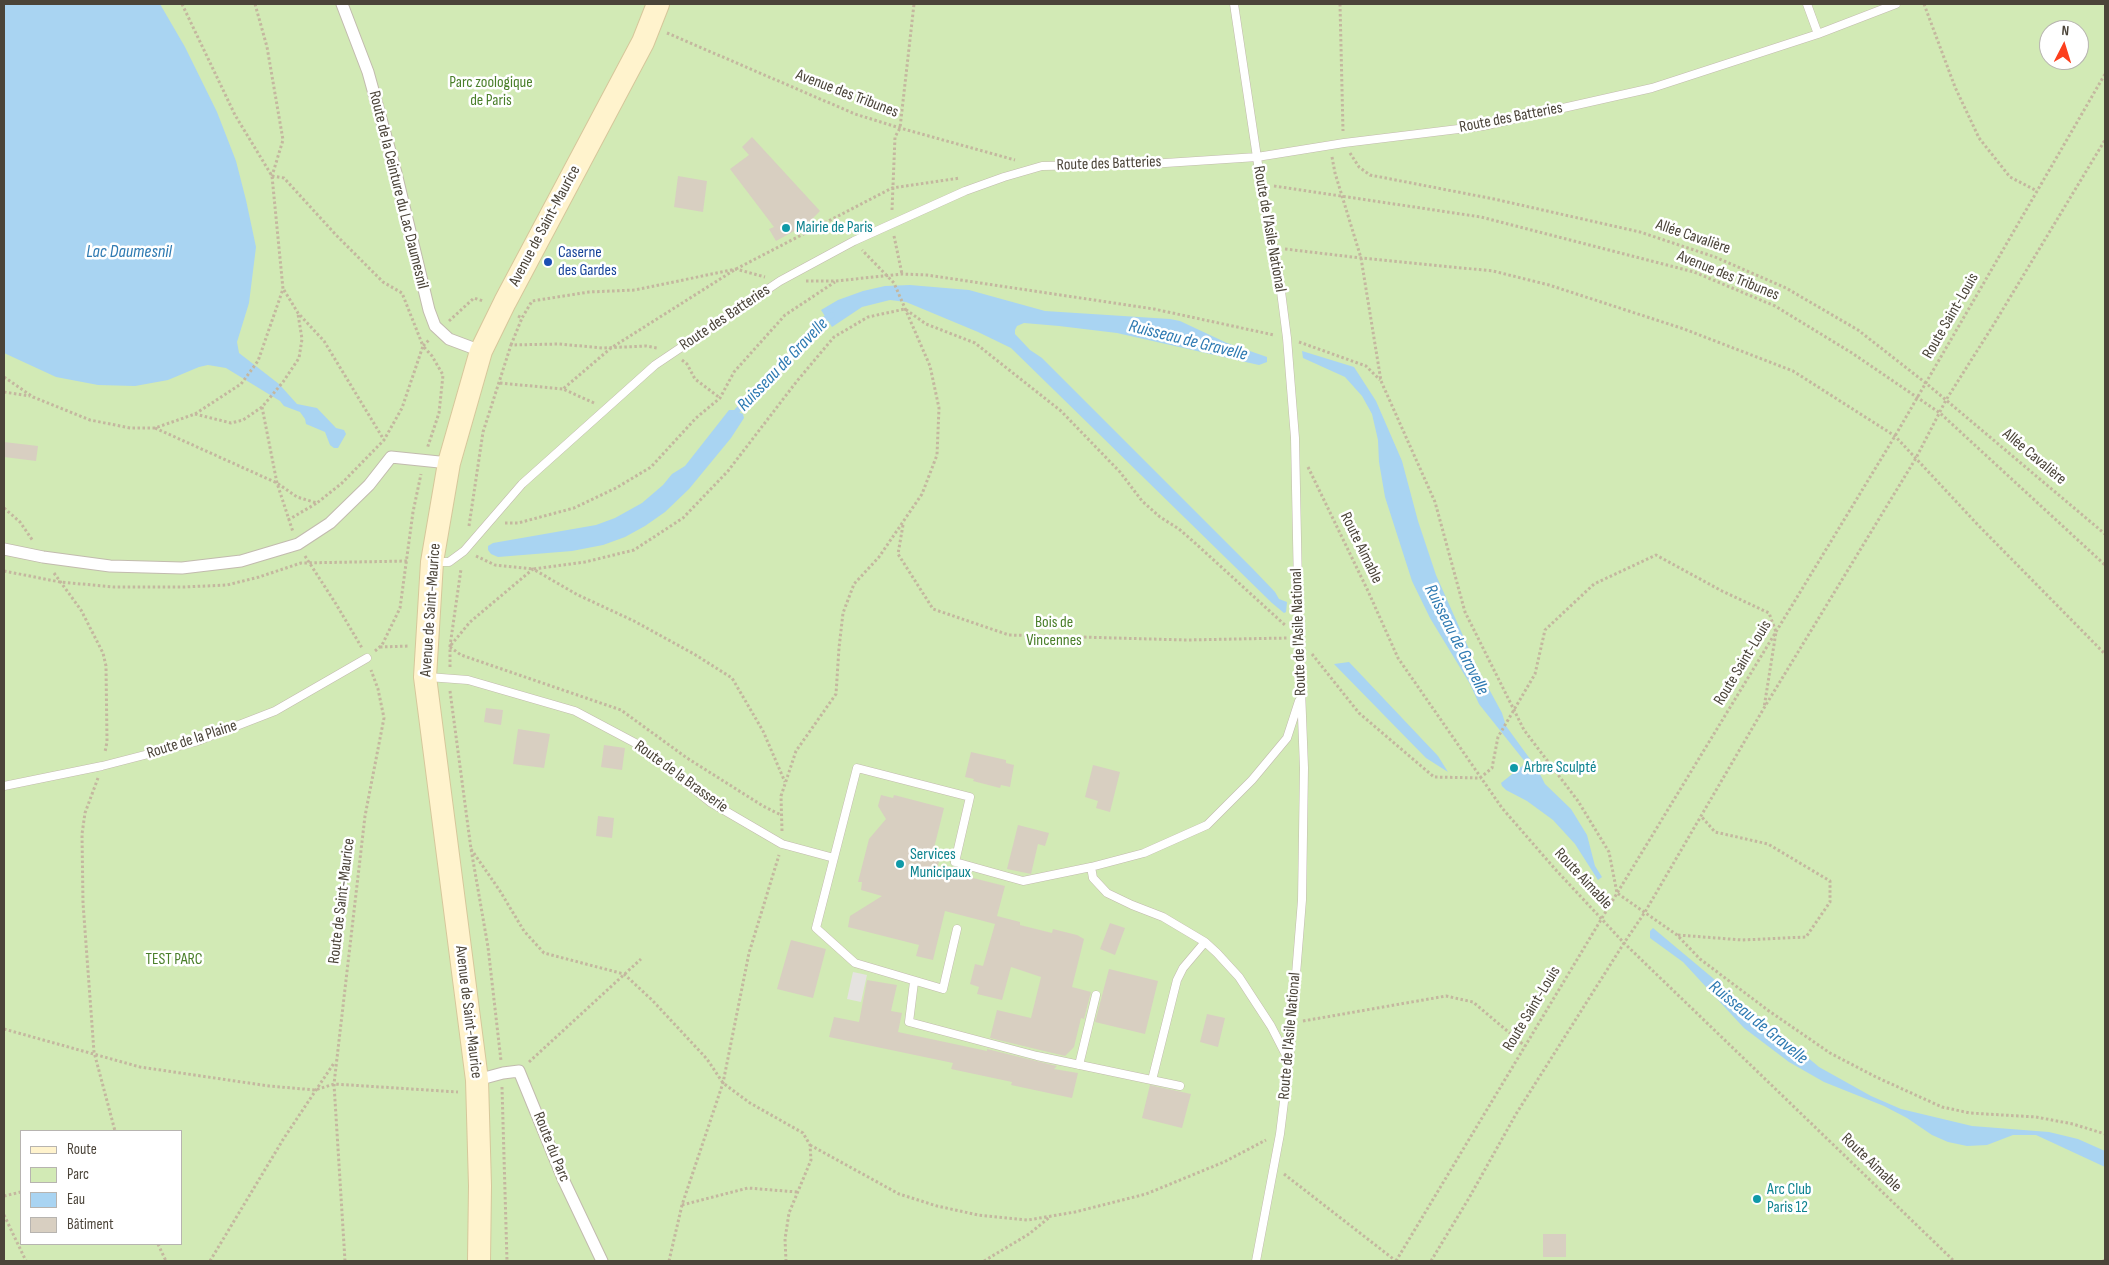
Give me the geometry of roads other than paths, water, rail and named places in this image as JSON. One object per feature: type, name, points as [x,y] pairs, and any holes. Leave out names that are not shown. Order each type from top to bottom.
[{"type":"main road","name":"Avenue de Saint-Maurice","points":[[479,1261],[480,1186],[477,1086],[425,677],[432,562],[450,463],[481,351],[643,42],[658,4]]},
{"type":"street","name":"Route de la Ceinture du Lac Daumesnil","points":[[342,4],[368,72],[396,173],[428,310],[435,326],[449,339],[481,351]]},
{"type":"street","points":[[4,549],[43,557],[110,566],[182,568],[241,561],[298,544],[330,523],[369,485],[391,457],[450,463]]},
{"type":"street","name":"Route du Parc","points":[[477,1086],[503,1073],[519,1071],[564,1181],[602,1261]]},
{"type":"lane","name":"Route de l'Asile National","points":[[1234,4],[1256,157],[1273,247],[1287,338],[1295,438],[1304,768],[1302,900],[1290,1060],[1280,1134],[1256,1261]]},
{"type":"lane","points":[[1807,4],[1818,34]]},
{"type":"lane","name":"Route des Batteries","points":[[432,562],[449,562],[464,551],[522,484],[655,365],[674,352],[780,281],[854,241],[965,191],[1004,176],[1042,166],[1150,164],[1256,157],[1344,143],[1483,126],[1652,88],[1818,34],[1896,4]]},
{"type":"lane","name":"Route de la Plaine","points":[[4,786],[102,766],[195,742],[274,711],[367,658]]},
{"type":"lane","name":"Route de la Brasserie","points":[[425,677],[468,680],[575,711],[638,745],[710,802],[782,844],[834,858]]},
{"type":"lane","points":[[957,929],[943,989],[914,982],[855,963],[816,928],[858,768],[970,797],[955,862],[1023,881],[1091,867],[1144,853],[1207,825],[1252,780],[1287,738],[1301,694]]},
{"type":"lane","points":[[1091,867],[1093,878],[1107,893],[1132,906],[1163,916],[1205,942],[1239,977],[1271,1026],[1290,1060]]},
{"type":"lane","points":[[1152,1080],[1177,980],[1183,968],[1205,942]]},
{"type":"lane","points":[[914,982],[909,1022],[1037,1056],[1180,1086]]},
{"type":"lane","points":[[1078,1065],[1096,995]]},
{"type":"water","name":"Lac Daumesnil","points":[[4,4],[160,4],[185,47],[217,112],[236,161],[246,200],[256,247],[249,303],[237,342],[239,353],[279,384],[297,404],[317,408],[336,428],[344,430],[346,434],[338,448],[330,445],[325,432],[306,424],[300,412],[284,406],[280,401],[226,368],[208,365],[168,380],[135,386],[98,385],[56,377],[4,353]]},
{"type":"water","points":[[910,285],[969,290],[1045,311],[1180,321],[1227,343],[1267,357],[1267,362],[1259,365],[1117,333],[1024,323],[1017,326],[1015,330],[1015,334],[1030,350],[1042,358],[1252,568],[1275,592],[1279,599],[1287,602],[1286,612],[1284,613],[1272,603],[1011,348],[906,302],[890,300],[862,307],[832,327],[821,310],[838,300],[863,291],[885,286]]},
{"type":"water","points":[[1302,351],[1354,367],[1376,401],[1402,461],[1418,521],[1436,575],[1477,667],[1502,713],[1506,726],[1538,770],[1545,784],[1571,809],[1587,835],[1595,866],[1602,877],[1598,880],[1575,844],[1553,820],[1502,786],[1501,783],[1526,763],[1479,704],[1470,684],[1430,618],[1412,581],[1385,497],[1379,462],[1378,440],[1372,414],[1362,396],[1345,377],[1303,358]]},
{"type":"water","points":[[729,410],[743,414],[744,418],[731,438],[689,489],[665,512],[645,526],[625,537],[603,545],[572,551],[498,557],[491,554],[488,550],[488,546],[493,543],[596,525],[615,518],[642,503],[663,485],[672,474],[685,466]]},
{"type":"water","points":[[1349,662],[1438,756],[1448,772],[1426,758],[1334,664]]},
{"type":"water","points":[[1653,928],[1819,1067],[1871,1096],[1901,1109],[1972,1126],[2049,1132],[2078,1139],[2105,1151],[2105,1167],[2036,1135],[2013,1135],[1987,1145],[1967,1146],[1948,1142],[1932,1135],[1907,1118],[1884,1106],[1824,1082],[1789,1062],[1744,1028],[1683,962],[1650,938],[1650,931]]},
{"type":"waterway","name":"Ruisseau de Gravelle","points":[[733,418],[737,411],[826,318],[832,315]]},
{"type":"place","name":"Mairie de Paris","points":[[786,228]]},
{"type":"place","name":"Caserne des Gardes","points":[[548,262]]},
{"type":"place","name":"Arbre Sculpté","points":[[1514,768]]},
{"type":"place","name":"Services Municipaux","points":[[900,864]]},
{"type":"place","name":"Arc Club Paris 12","points":[[1757,1199]]},
{"type":"park label","name":"Parc zoologique de Paris","points":[[491,92]]},
{"type":"park label","name":"Bois de Vincennes","points":[[1054,632]]},
{"type":"park label","name":"TEST PARC","points":[[174,960]]}]
